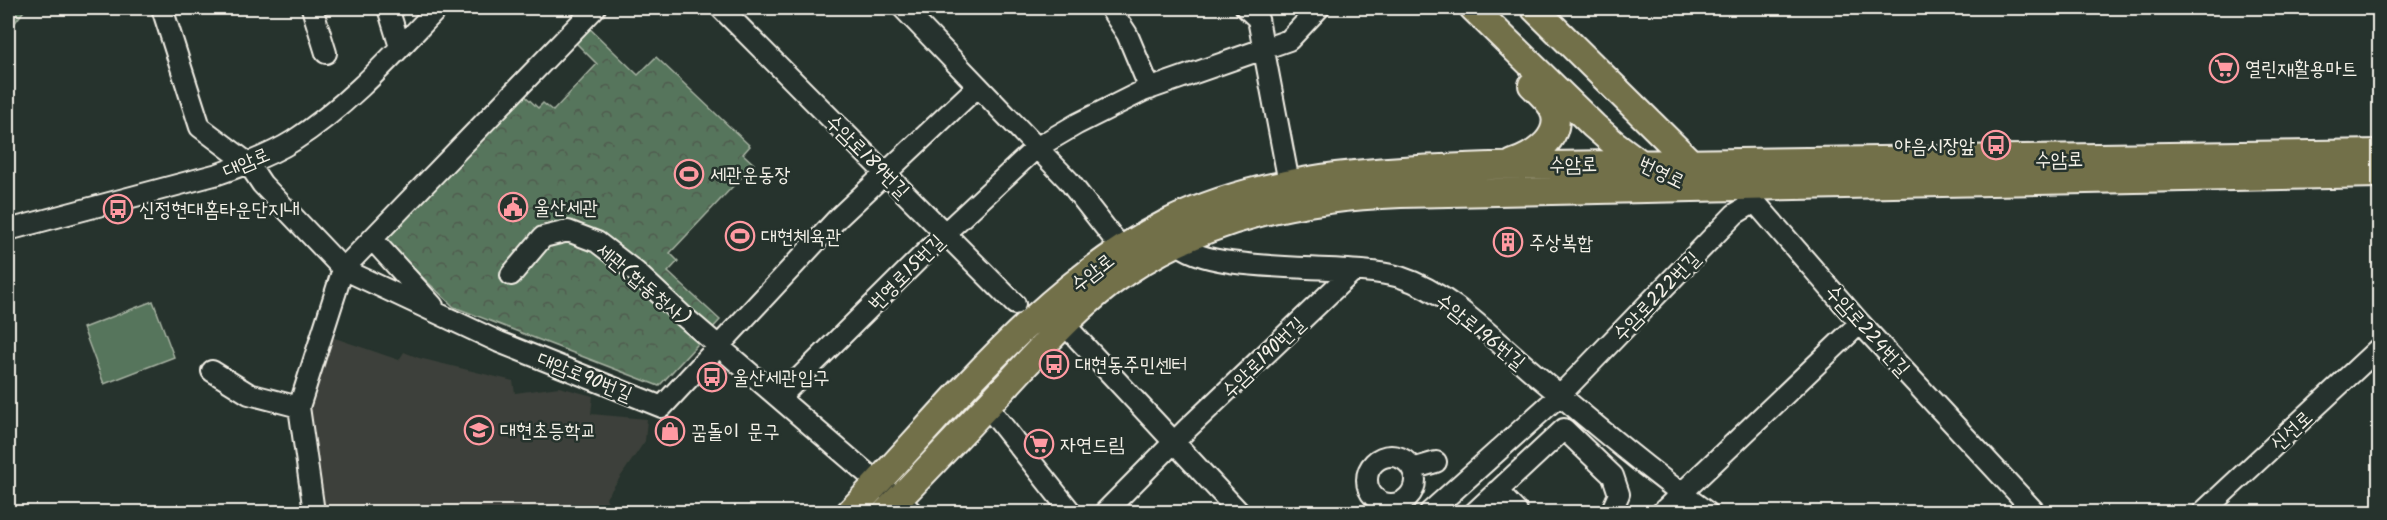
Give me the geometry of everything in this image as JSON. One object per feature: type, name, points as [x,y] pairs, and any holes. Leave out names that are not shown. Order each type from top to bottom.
[{"type":"main road","name":"번영로","points":[[1472,8],[1609,139],[1639,163],[1662,176],[1699,188],[1698,177],[1690,163],[1534,8]]},
{"type":"main road","points":[[1472,8],[1520,72],[1546,99],[1554,113],[1552,135],[1542,148],[1525,159],[1501,166]]},
{"type":"main road","points":[[1548,81],[1567,87],[1581,84],[1586,71],[1578,51]]},
{"type":"main road","name":"수암로","points":[[850,513],[1021,315],[1084,276],[1122,249],[1194,211],[1233,197],[1289,183],[1387,170],[1501,166],[2163,158],[2379,153]]},
{"type":"main road","name":"수암로","points":[[899,508],[987,406],[1098,292],[1126,272],[1178,243],[1242,217],[1326,199],[1401,194],[1699,188],[1747,195],[2379,174]]},
{"type":"street","name":"대암로90번길","points":[[162,8],[200,126],[248,164],[262,184],[343,269],[499,342],[662,407],[838,218],[978,86]]},
{"type":"street","points":[[312,8],[326,52]]},
{"type":"street","points":[[388,8],[400,47]]},
{"type":"street","name":"대암로","points":[[8,230],[218,174],[248,164],[293,141],[333,111],[438,8]]},
{"type":"street","points":[[314,513],[299,407],[343,269],[595,8]]},
{"type":"street","name":"수암로189번길","points":[[721,8],[885,173],[1021,315]]},
{"type":"street","points":[[903,8],[1068,180],[1122,249]]},
{"type":"street","points":[[1110,8],[1127,34],[1150,89]]},
{"type":"street","points":[[1246,8],[1258,19],[1289,183]]},
{"type":"street","name":"번영로15번길","points":[[779,398],[944,234],[1036,148],[1077,124],[1150,89],[1289,40],[1319,8]]},
{"type":"street","name":"수암로224번길","points":[[1690,163],[1717,174],[1747,195],[1860,323],[2035,513]]},
{"type":"street","name":"수암로222번길","points":[[1430,513],[1560,395],[1736,214],[1747,195]]},
{"type":"street","name":"세관(합동청사)","points":[[511,275],[543,237],[567,231],[597,242],[636,272],[718,345]]},
{"type":"street","points":[[372,239],[439,313]]},
{"type":"street","name":"수암로196번길","points":[[1178,243],[1185,251],[1216,260],[1382,273],[1423,286],[1462,313],[1707,513]]},
{"type":"street","name":"수암로190번길","points":[[1105,513],[1173,443],[1353,271]]},
{"type":"street","points":[[1021,315],[1048,319],[1065,325],[1239,513]]},
{"type":"street","points":[[1662,513],[1860,323]]},
{"type":"street","points":[[718,345],[877,484],[899,508]]},
{"type":"street","name":"신선로","points":[[2203,513],[2379,347]]},
{"type":"street","points":[[212,371],[249,394],[299,407]]},
{"type":"street","points":[[987,406],[1071,513]]},
{"type":"street","points":[[1475,513],[1564,429],[1614,476],[1619,494],[1611,513]]},
{"type":"street","points":[[1393,456],[1408,462],[1412,469],[1415,476],[1406,508],[1385,504],[1371,495],[1366,480],[1367,472],[1377,460],[1393,456]]},
{"type":"street","points":[[1412,469],[1436,462]]},
{"type":"street","points":[[1497,491],[1517,513]]},
{"type":"shaded area","name":"대현초등학교","points":[[332,337],[399,360],[404,352],[419,358],[513,381],[515,393],[559,387],[593,396],[591,414],[647,419],[645,441],[606,498],[614,512],[320,512],[309,403]]},
{"type":"green space","points":[[8,8],[26,8],[8,32]]},
{"type":"green space","points":[[584,23],[638,75],[656,57],[750,146],[743,154],[754,164],[670,253],[678,261],[668,272],[720,320],[659,386],[454,307],[380,237],[519,90],[538,108],[543,103],[553,111],[597,64],[570,37]]},
{"type":"green space","points":[[153,301],[174,357],[104,384],[83,328]]},
{"type":"place","name":"열린재활용마트","points":[[2224,68]]},
{"type":"place","name":"야음시장앞","points":[[1996,145]]},
{"type":"place","name":"세관운동장","points":[[689,174]]},
{"type":"place","name":"울산세관","points":[[513,207]]},
{"type":"place","name":"신정현대홈타운단지내","points":[[118,209]]},
{"type":"place","name":"대현체육관","points":[[740,236]]},
{"type":"place","name":"주상복합","points":[[1508,242]]},
{"type":"place","name":"대현동주민센터","points":[[1054,364]]},
{"type":"place","name":"울산세관입구","points":[[712,377]]},
{"type":"place","name":"대현초등학교","points":[[479,430]]},
{"type":"place","name":"꿈돌이 문구","points":[[670,431]]},
{"type":"place","name":"자연드림","points":[[1039,444]]}]
